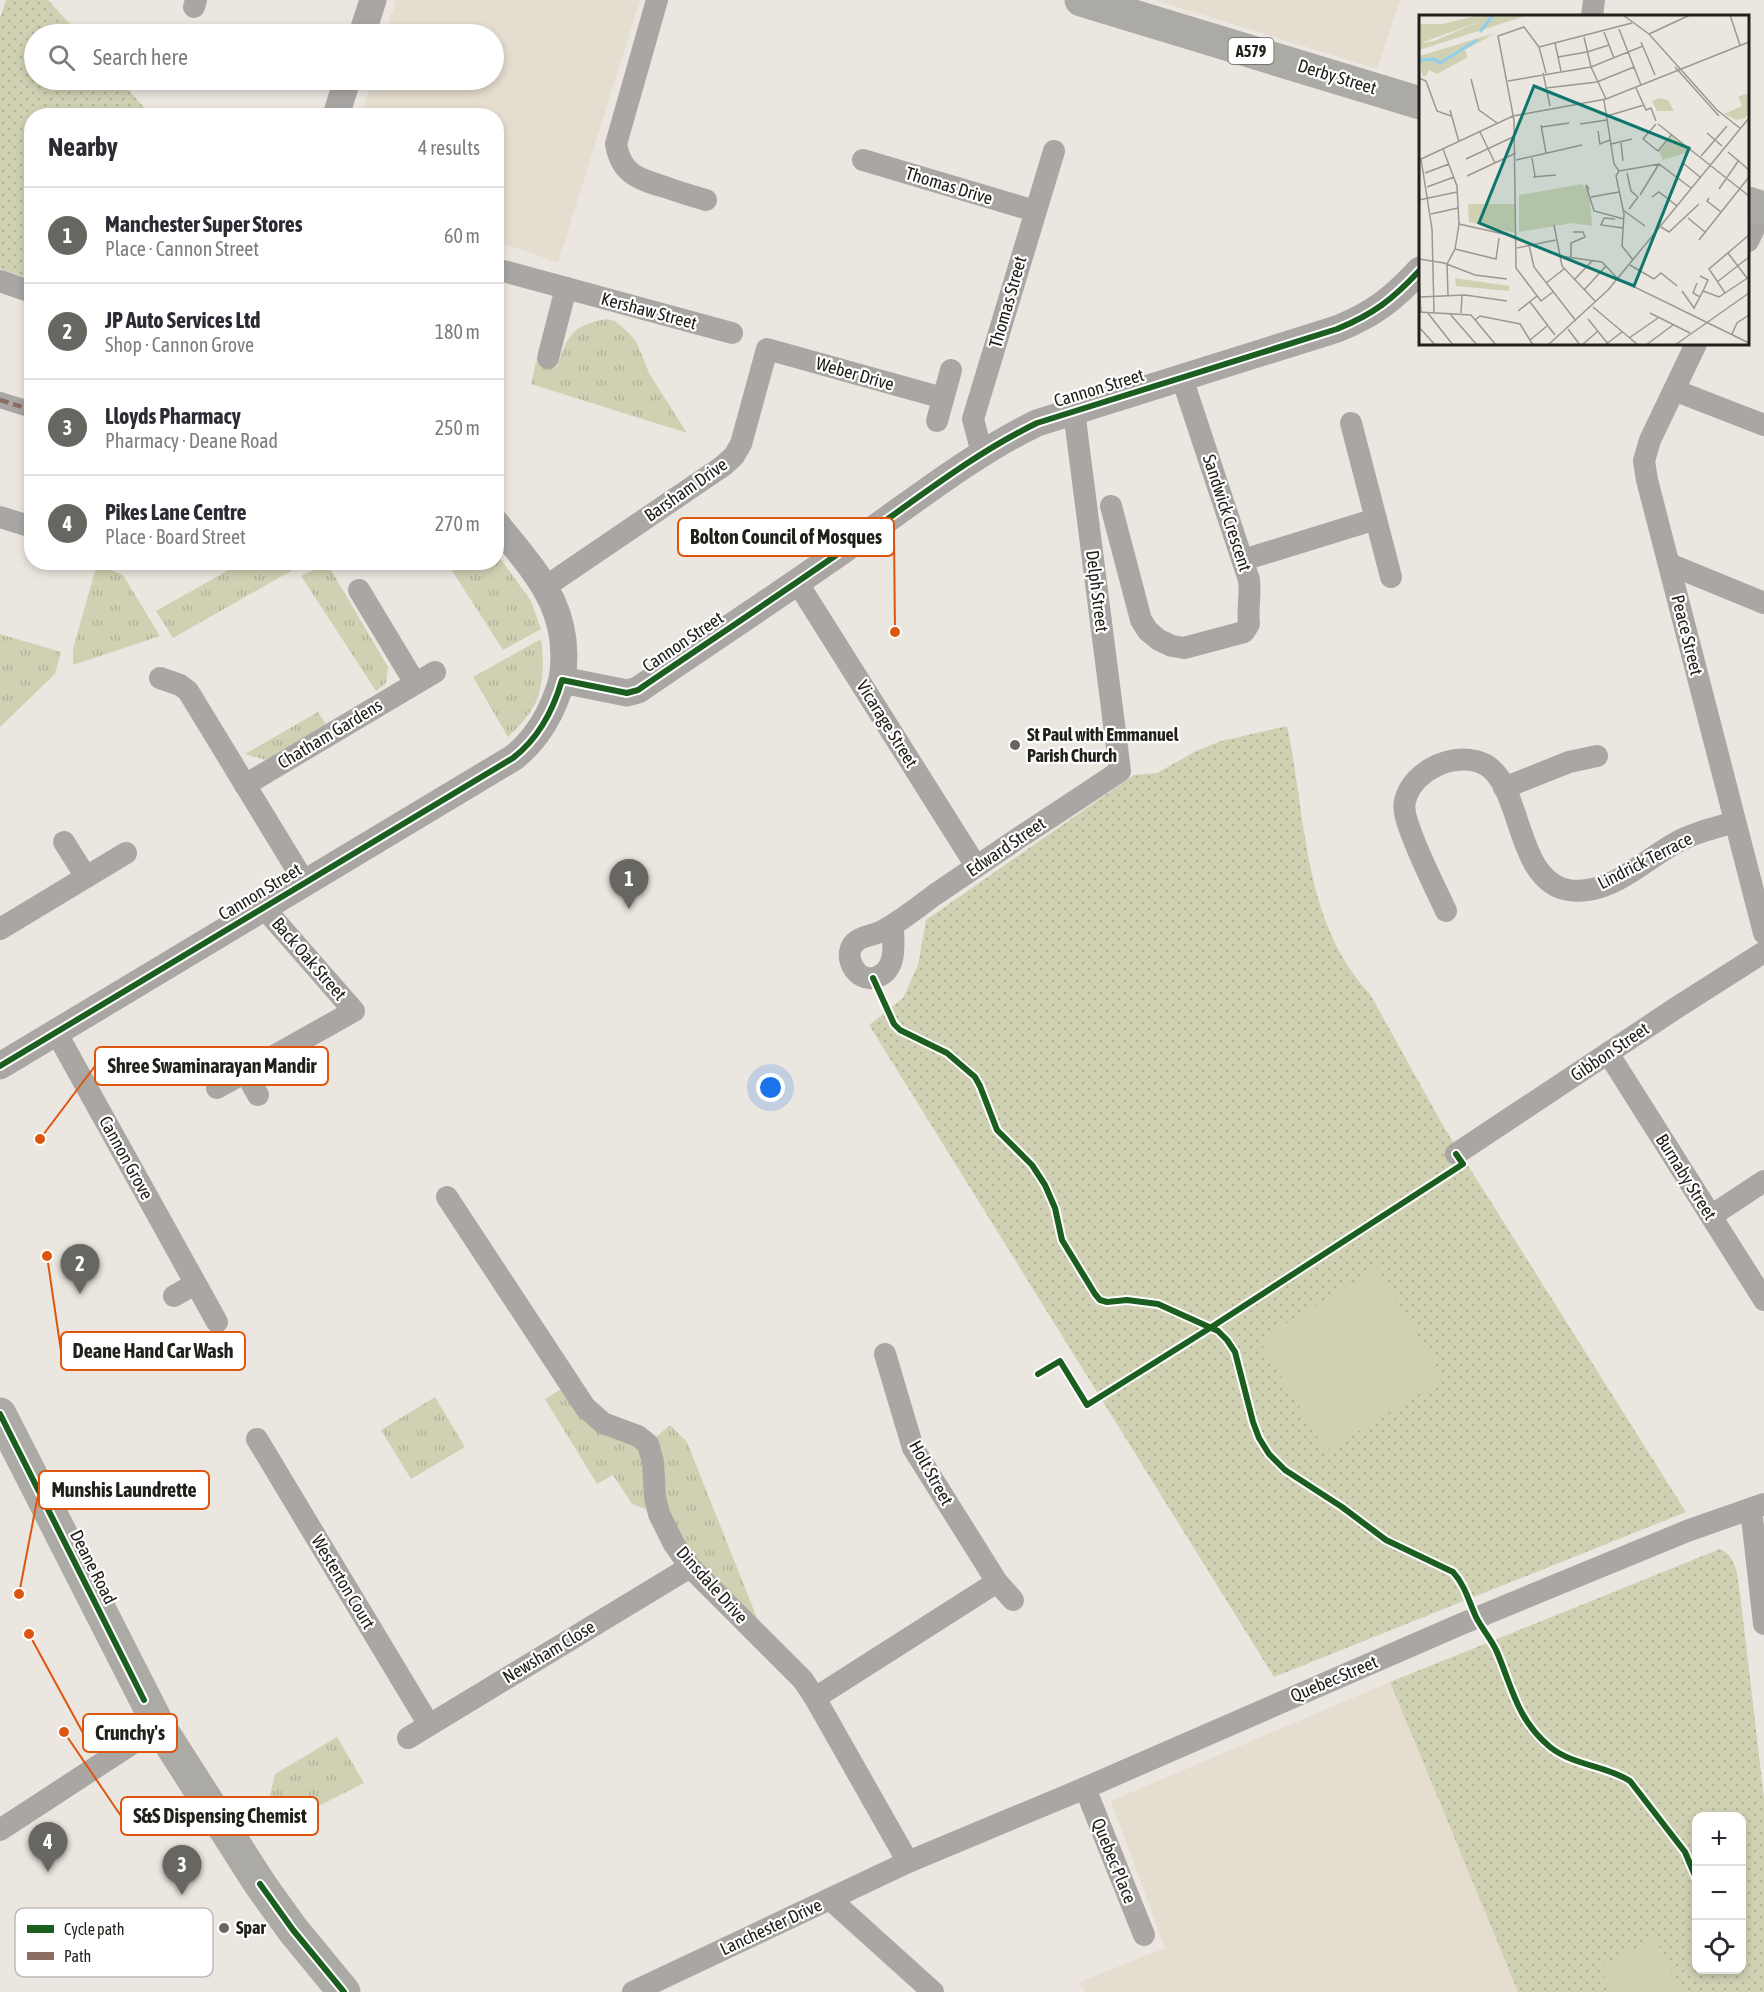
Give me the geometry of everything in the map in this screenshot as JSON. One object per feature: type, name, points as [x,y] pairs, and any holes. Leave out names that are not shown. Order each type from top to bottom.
[{"type":"main road","name":"Derby Street","points":[[1081,0],[1419,103]]},
{"type":"main road","points":[[1749,202],[1764,208]]},
{"type":"main road","name":"Deane Road","points":[[0,1414],[159,1726],[260,1884],[293,1930],[344,1992]]},
{"type":"street","points":[[365,24],[373,0]]},
{"type":"street","points":[[657,0],[616,144],[618,156],[632,175],[642,181],[706,200]]},
{"type":"street","points":[[1592,15],[1594,0]]},
{"type":"street","points":[[338,108],[344,90]]},
{"type":"street","name":"Thomas Street","points":[[982,453],[973,419],[1054,151]]},
{"type":"street","name":"Thomas Drive","points":[[862,160],[1035,212]]},
{"type":"street","points":[[1749,239],[1764,208]]},
{"type":"street","name":"Kershaw Street","points":[[504,270],[732,333]]},
{"type":"street","name":"Cannon Street","points":[[3,1057],[56,1032],[513,758],[523,751],[548,717],[562,680],[627,693],[638,690],[982,453],[1037,423],[1350,324],[1379,309],[1419,271]]},
{"type":"street","points":[[0,281],[24,289]]},
{"type":"street","points":[[548,358],[566,288]]},
{"type":"street","name":"Peace Street","points":[[1696,345],[1650,440],[1644,461],[1764,933]]},
{"type":"street","name":"Weber Drive","points":[[767,349],[943,398]]},
{"type":"street","name":"Barsham Drive","points":[[545,587],[723,466],[734,456],[741,444],[767,349]]},
{"type":"street","points":[[937,421],[951,370]]},
{"type":"street","name":"Sandwick Crescent","points":[[1110,506],[1141,620],[1148,631],[1172,646],[1184,648],[1244,632],[1249,624],[1247,612],[1249,580],[1182,378]]},
{"type":"street","points":[[1674,390],[1764,425]]},
{"type":"street","points":[[0,400],[24,408]]},
{"type":"street","name":"Delph Street","points":[[1074,411],[1120,771]]},
{"type":"street","points":[[1351,423],[1392,577]]},
{"type":"street","points":[[0,518],[24,525]]},
{"type":"street","points":[[1243,560],[1376,519]]},
{"type":"street","points":[[504,533],[545,587],[560,618],[565,660],[562,680]]},
{"type":"street","points":[[1669,564],[1764,603]]},
{"type":"street","name":"Vicarage Street","points":[[797,582],[976,866]]},
{"type":"street","points":[[360,590],[415,683]]},
{"type":"street","name":"Chatham Gardens","points":[[245,785],[435,672]]},
{"type":"street","points":[[160,678],[180,684],[188,691],[305,883]]},
{"type":"street","points":[[1504,788],[1569,762],[1597,756]]},
{"type":"street","name":"Lindrick Terrace","points":[[1446,911],[1405,816],[1404,803],[1410,785],[1420,774],[1452,761],[1474,760],[1486,765],[1496,774],[1504,788],[1526,845],[1540,871],[1560,888],[1587,890],[1605,885],[1630,873],[1681,840],[1735,822]]},
{"type":"street","name":"Edward Street","points":[[892,925],[976,866],[1120,771]]},
{"type":"street","points":[[64,842],[86,877]]},
{"type":"street","points":[[0,928],[126,853]]},
{"type":"street","name":"Back Oak Street","points":[[245,1072],[354,1011],[264,908]]},
{"type":"street","name":"Gibbon Street","points":[[1456,1154],[1764,952]]},
{"type":"street","name":"Cannon Grove","points":[[56,1032],[217,1323]]},
{"type":"street","name":"Burnaby Street","points":[[1608,1053],[1764,1300]]},
{"type":"street","points":[[217,1088],[245,1072],[258,1095]]},
{"type":"street","points":[[1710,1216],[1764,1181]]},
{"type":"street","name":"Dinsdale Drive","points":[[447,1197],[585,1407],[603,1423],[638,1436],[648,1444],[653,1462],[655,1497],[660,1519],[674,1544],[690,1567],[803,1680],[908,1862]]},
{"type":"street","points":[[174,1296],[195,1284]]},
{"type":"street","name":"Holt Street","points":[[885,1354],[913,1448],[997,1582],[1013,1600]]},
{"type":"street","name":"Westerton Court","points":[[257,1439],[429,1725]]},
{"type":"street","points":[[1758,1506],[1764,1624]]},
{"type":"street","name":"Quebec Street","points":[[908,1862],[1085,1788],[1459,1625],[1687,1531],[1758,1506]]},
{"type":"street","name":"Newsham Close","points":[[408,1738],[690,1567]]},
{"type":"street","points":[[815,1698],[997,1582]]},
{"type":"street","points":[[0,1830],[159,1726]]},
{"type":"street","name":"Quebec Place","points":[[1085,1788],[1144,1935]]},
{"type":"street","name":"Lanchester Drive","points":[[639,1991],[908,1862]]},
{"type":"street","points":[[830,1899],[933,1992]]},
{"type":"shaded area","points":[[396,0],[640,0],[558,263],[504,244],[504,108],[363,108],[369,90],[504,90],[504,24],[389,24]]},
{"type":"shaded area","points":[[1155,0],[1400,0],[1377,69]]},
{"type":"shaded area","points":[[1390,1682],[1518,1992],[1086,1992],[1078,1983],[1165,1948],[1111,1801]]},
{"type":"green space","points":[[6,0],[48,0],[70,24],[24,24],[24,90],[128,90],[145,108],[24,108],[24,277],[0,269],[0,18]]},
{"type":"green space","points":[[606,319],[615,321],[637,343],[649,373],[687,433],[531,384],[536,362],[557,367],[564,347],[572,334],[585,325]]},
{"type":"green space","points":[[504,564],[531,601],[541,629],[503,650],[452,570],[504,570]]},
{"type":"green space","points":[[95,570],[111,570],[123,575],[160,636],[73,665],[73,649]]},
{"type":"green space","points":[[229,570],[293,570],[173,638],[156,611]]},
{"type":"green space","points":[[313,570],[331,570],[388,667],[386,683],[376,691],[301,576]]},
{"type":"green space","points":[[0,634],[61,652],[55,674],[0,727]]},
{"type":"green space","points":[[541,639],[543,655],[538,697],[529,713],[508,737],[473,677]]},
{"type":"green space","points":[[318,712],[326,724],[266,760],[245,754]]},
{"type":"green space","points":[[1287,726],[1310,867],[1331,934],[1348,965],[1370,994],[1445,1129],[1686,1512],[1274,1677],[869,1025],[903,998],[918,965],[926,920],[1134,775],[1157,773],[1196,751],[1221,741]]},
{"type":"green space","points":[[1377,1268],[1444,1379],[1326,1451],[1259,1340]]},
{"type":"green space","points":[[569,1384],[648,1444],[670,1425],[687,1442],[767,1643],[659,1514],[632,1504],[613,1475],[597,1484],[545,1399]]},
{"type":"green space","points":[[435,1397],[465,1447],[411,1479],[381,1430]]},
{"type":"green space","points":[[1720,1549],[1730,1557],[1736,1568],[1764,1798],[1764,1992],[1518,1992],[1390,1682]]},
{"type":"green space","points":[[337,1737],[364,1783],[295,1818],[266,1811],[275,1774]]},
{"type":"green space","points":[[1655,1939],[1682,1992],[1612,1992],[1600,1967]]},
{"type":"marked path","points":[[0,400],[24,408]]},
{"type":"cycle path","points":[[0,1066],[513,758],[538,733],[562,680],[627,693],[638,690],[949,476],[1014,435],[1037,423],[1337,329],[1362,318],[1382,305],[1419,271]]},
{"type":"cycle path","points":[[873,978],[894,1024],[900,1030],[947,1053],[975,1077],[997,1130],[1032,1165],[1045,1185],[1055,1208],[1062,1240],[1100,1300],[1107,1302],[1127,1300],[1158,1304],[1218,1331],[1235,1352],[1253,1422],[1269,1454],[1285,1470],[1342,1507],[1386,1540],[1453,1572],[1464,1588],[1478,1621],[1495,1648],[1517,1703],[1530,1726],[1559,1753],[1630,1781],[1685,1852],[1692,1869]]},
{"type":"cycle path","points":[[1038,1374],[1060,1361],[1087,1405],[1463,1164],[1456,1154]]},
{"type":"cycle path","points":[[0,1414],[144,1700]]},
{"type":"cycle path","points":[[260,1884],[293,1930],[344,1992]]},
{"type":"place","name":"Bolton Council of Mosques","points":[[895,632]]},
{"type":"place","name":"St Paul with Emmanuel Parish Church","points":[[1015,745]]},
{"type":"place","name":"Manchester Super Stores","points":[[629,909]]},
{"type":"place","name":"Shree Swaminarayan Mandir","points":[[40,1139]]},
{"type":"place","name":"Deane Hand Car Wash","points":[[47,1256]]},
{"type":"place","name":"JP Auto Services Ltd","points":[[80,1294]]},
{"type":"place","name":"Munshis Laundrette","points":[[19,1594]]},
{"type":"place","name":"Crunchy's","points":[[29,1634]]},
{"type":"place","name":"S&S Dispensing Chemist","points":[[64,1732]]},
{"type":"place","name":"Pikes Lane Centre","points":[[48,1872]]},
{"type":"place","name":"Lloyds Pharmacy","points":[[182,1895]]},
{"type":"place","name":"Spar","points":[[224,1928]]}]
